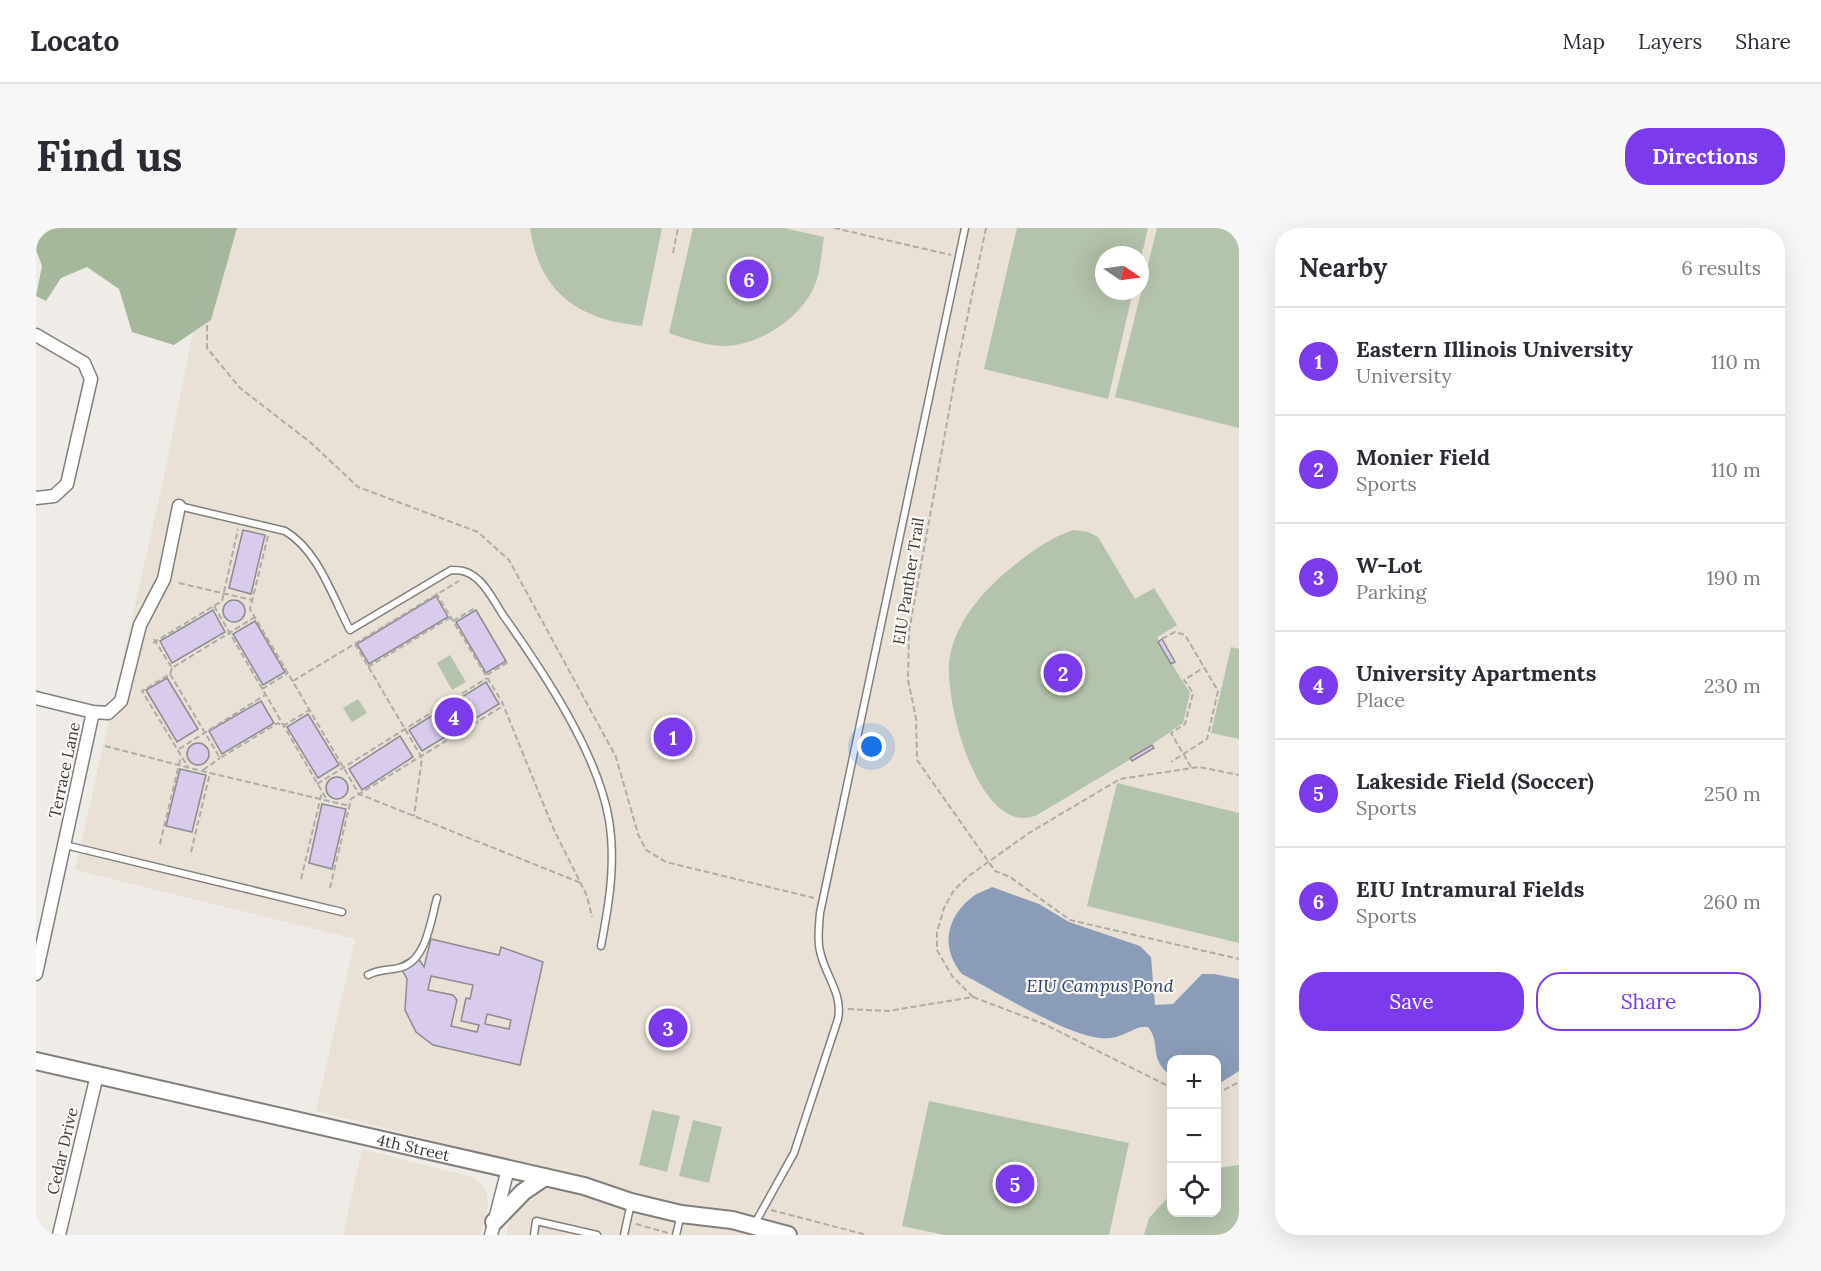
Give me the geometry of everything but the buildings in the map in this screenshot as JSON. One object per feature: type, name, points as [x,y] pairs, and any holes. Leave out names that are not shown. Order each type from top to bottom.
[{"type":"street","points":[[36,335],[76,357],[88,370],[91,379],[67,484],[54,496],[36,498]]},
{"type":"street","name":"Terrace Lane","points":[[36,698],[93,712],[108,712],[121,701],[140,625],[164,579],[179,506]]},
{"type":"street","name":"Terrace Lane","points":[[36,975],[93,712]]},
{"type":"street","name":"4th Street","points":[[36,1061],[584,1186],[631,1202],[681,1214],[754,1225],[788,1235]]},
{"type":"street","name":"Cedar Drive","points":[[60,1235],[97,1075]]},
{"type":"street","points":[[492,1229],[508,1169]]},
{"type":"street","points":[[492,1229],[523,1192],[545,1177]]},
{"type":"lane","points":[[754,1225],[794,1153],[805,1125],[840,1009],[836,990],[820,953],[820,913],[965,228]]},
{"type":"lane","points":[[179,506],[285,531],[298,538],[309,552],[350,630],[451,570],[464,570],[478,579],[526,648],[594,764],[603,791],[612,841],[613,866],[601,946]]},
{"type":"lane","points":[[64,845],[342,912]]},
{"type":"lane","points":[[368,975],[379,969],[403,967],[416,959],[437,898]]},
{"type":"lane","points":[[624,1235],[631,1202]]},
{"type":"lane","points":[[676,1235],[681,1214]]},
{"type":"lane","points":[[534,1235],[537,1221],[597,1235]]},
{"type":"path","points":[[673,253],[678,228]]},
{"type":"path","points":[[834,228],[960,257]]},
{"type":"path","name":"EIU Panther Trail","points":[[987,228],[958,362],[909,631],[908,680],[916,718],[917,760],[995,871],[1010,877],[1070,920],[1239,959]]},
{"type":"path","points":[[172,668],[154,641],[222,601],[240,520]]},
{"type":"path","points":[[270,528],[250,609],[359,794],[581,883]]},
{"type":"path","points":[[293,681],[459,581]]},
{"type":"path","points":[[179,583],[252,600]]},
{"type":"path","points":[[436,594],[503,706],[554,830],[587,896],[592,917]]},
{"type":"path","points":[[214,606],[327,800]]},
{"type":"path","points":[[453,621],[476,608]]},
{"type":"path","points":[[368,667],[451,617]]},
{"type":"path","points":[[188,767],[142,691],[170,674],[172,668],[255,618]]},
{"type":"path","points":[[1162,639],[1175,632],[1185,635],[1218,691],[1207,739],[1172,762]]},
{"type":"path","points":[[355,644],[421,756],[414,816]]},
{"type":"path","points":[[317,784],[508,662]]},
{"type":"path","points":[[1191,767],[1171,733],[1185,724],[1193,693],[1184,680],[1204,667]]},
{"type":"path","points":[[262,689],[288,673]]},
{"type":"path","points":[[170,674],[220,758]]},
{"type":"path","points":[[178,750],[265,695]]},
{"type":"path","points":[[330,888],[351,799],[503,706]]},
{"type":"path","points":[[283,726],[309,710]]},
{"type":"path","points":[[202,771],[278,723],[283,726]]},
{"type":"path","points":[[105,746],[350,806]]},
{"type":"path","points":[[160,844],[181,756]]},
{"type":"path","points":[[1167,1086],[1044,1024],[973,997],[944,964],[938,950],[937,932],[944,908],[954,890],[984,867],[988,861],[1120,779],[1191,767],[1213,768],[1239,775]]},
{"type":"path","points":[[191,852],[210,773]]},
{"type":"path","points":[[301,879],[322,792]]},
{"type":"path","points":[[840,1009],[888,1011],[973,997]]},
{"type":"path","points":[[1221,1091],[1239,1082]]},
{"type":"path","points":[[764,1208],[867,1235]]},
{"type":"path","points":[[631,1222],[676,1235]]},
{"type":"shaded area","points":[[214,228],[1239,228],[1239,1235],[506,1235],[526,1164],[316,1111],[355,939],[75,870],[163,481]]},
{"type":"shaded area","points":[[362,1149],[472,1177],[482,1185],[487,1195],[488,1206],[481,1235],[343,1235]]},
{"type":"green space","points":[[36,228],[237,228],[211,320],[174,345],[132,332],[119,289],[87,267],[61,278],[46,301],[36,296],[42,266],[36,250]]},
{"type":"green space","points":[[530,228],[662,228],[642,326],[599,317],[566,300],[543,270],[535,251]]},
{"type":"green space","points":[[693,228],[784,228],[824,237],[816,281],[808,299],[788,320],[776,328],[763,336],[736,345],[716,345],[669,333]]},
{"type":"green space","points":[[1017,228],[1148,228],[1144,246],[1095,246],[1095,300],[1131,300],[1108,399],[984,369]]},
{"type":"green space","points":[[1157,228],[1239,228],[1239,428],[1115,397],[1139,300],[1149,300],[1149,260]]},
{"type":"green space","points":[[1074,530],[1088,532],[1098,537],[1135,599],[1154,588],[1177,625],[1158,637],[1158,642],[1190,693],[1183,723],[1131,759],[1037,815],[1016,817],[998,806],[982,786],[969,760],[952,702],[949,676],[950,656],[966,616],[994,582],[1036,549]]},
{"type":"green space","points":[[1231,647],[1239,649],[1239,739],[1211,733]]},
{"type":"green space","points":[[450,655],[466,682],[452,690],[437,663]]},
{"type":"green space","points":[[358,699],[367,713],[352,722],[343,708]]},
{"type":"green space","points":[[1117,783],[1239,813],[1239,943],[1087,906]]},
{"type":"green space","points":[[929,1101],[1129,1143],[1109,1235],[945,1235],[902,1226]]},
{"type":"green space","points":[[652,1110],[680,1116],[667,1172],[639,1165]]},
{"type":"green space","points":[[693,1120],[722,1127],[709,1183],[679,1176]]},
{"type":"green space","points":[[1239,1165],[1239,1235],[1144,1235],[1149,1218],[1167,1198],[1167,1217],[1221,1217],[1221,1167]]},
{"type":"water","name":"EIU Campus Pond","points":[[992,887],[1039,904],[1069,922],[1140,946],[1151,957],[1155,1005],[1173,1004],[1202,974],[1239,979],[1239,1071],[1221,1082],[1221,1055],[1167,1055],[1167,1072],[1159,1063],[1154,1039],[1148,1027],[1137,1028],[1108,1038],[1085,1035],[1050,1021],[962,974],[951,955],[949,934],[951,925],[962,906],[976,894]]},
{"type":"place","name":"EIU Intramural Fields","points":[[749,279]]},
{"type":"place","name":"Monier Field","points":[[1063,673]]},
{"type":"place","name":"University Apartments","points":[[454,717]]},
{"type":"place","name":"Eastern Illinois University","points":[[673,737]]},
{"type":"place","name":"W-Lot","points":[[668,1028]]},
{"type":"place","name":"Lakeside Field (Soccer)","points":[[1015,1184]]}]
